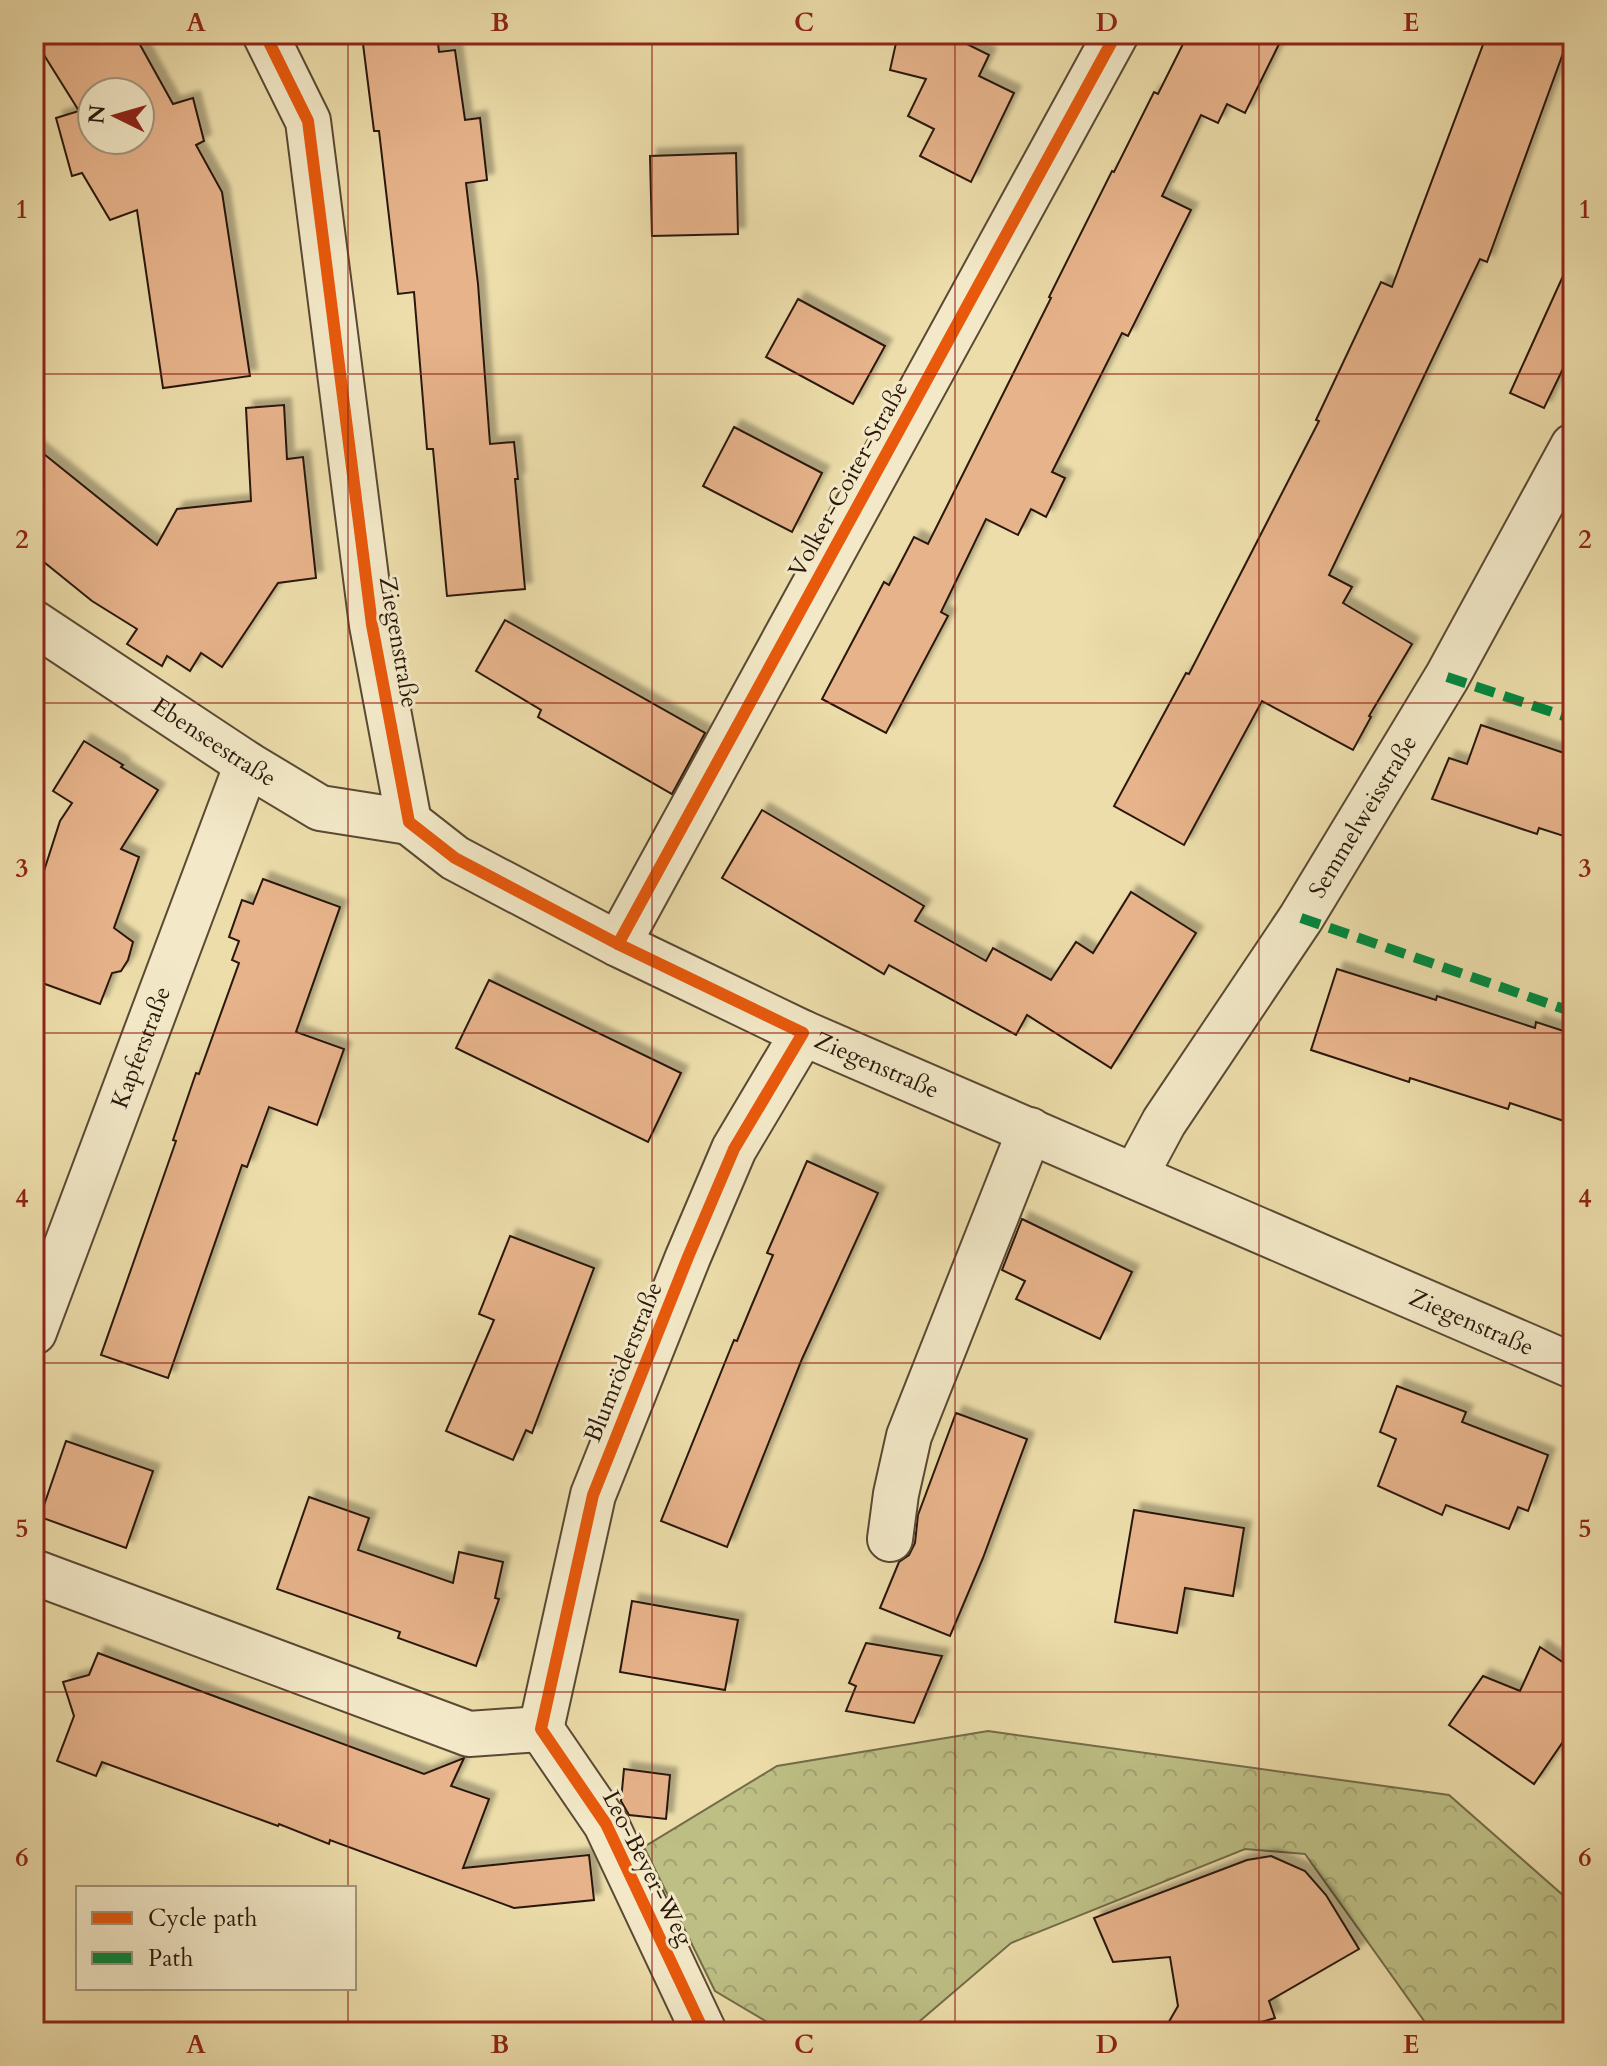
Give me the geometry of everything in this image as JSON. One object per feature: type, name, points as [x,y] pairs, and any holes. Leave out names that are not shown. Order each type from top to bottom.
[{"type":"street","name":"Ziegenstraße","points":[[265,34],[308,121],[372,625],[409,822],[455,858],[618,944],[803,1033],[1573,1366]]},
{"type":"street","name":"Volker-Coiter-Straße","points":[[618,944],[1116,34]]},
{"type":"street","name":"Semmelweisstraße","points":[[1135,1176],[1164,1122],[1301,918],[1447,677],[1573,446]]},
{"type":"street","name":"Ebenseestraße","points":[[34,623],[247,764],[320,808],[409,822]]},
{"type":"street","name":"Kapferstraße","points":[[34,1332],[247,764]]},
{"type":"street","name":"Blumröderstraße","points":[[541,1729],[593,1495],[734,1149],[803,1033]]},
{"type":"street","points":[[890,1539],[909,1436],[1030,1130]]},
{"type":"street","points":[[34,1572],[469,1734],[541,1729]]},
{"type":"street","name":"Leo-Beyer-Weg","points":[[541,1729],[606,1824],[704,2032]]},
{"type":"green space","points":[[988,1731],[1449,1795],[1573,1904],[1573,2032],[1432,2032],[1305,1854],[1245,1849],[1011,1943],[907,2032],[784,2032],[715,1991],[644,1847],[777,1766]]},
{"type":"building","points":[[34,34],[134,34],[173,104],[193,98],[204,141],[196,145],[222,192],[250,376],[163,388],[137,210],[110,220],[82,173],[72,176],[56,118],[76,112],[76,156],[156,156],[156,76],[76,76],[76,106],[34,39]]},
{"type":"building","points":[[437,34],[439,52],[455,50],[465,120],[480,118],[487,180],[466,183],[478,284],[490,444],[514,442],[525,589],[447,596],[433,449],[427,449],[414,292],[398,294],[379,131],[374,131],[363,44]]},
{"type":"building","points":[[898,34],[947,34],[989,55],[979,76],[1014,93],[971,182],[920,156],[934,129],[908,116],[926,79],[890,70]]},
{"type":"building","points":[[1188,34],[1284,34],[1245,113],[1227,104],[1218,123],[1201,115],[1162,196],[1191,210],[1128,336],[1122,333],[1052,472],[1065,478],[1046,517],[1031,509],[1018,535],[986,519],[941,612],[948,616],[886,733],[822,699],[884,582],[889,585],[914,537],[928,544],[1112,171],[1154,92],[1158,94]]},
{"type":"building","points":[[1487,34],[1570,34],[1487,262],[1480,259],[1329,575],[1352,587],[1343,603],[1412,644],[1369,716],[1353,750],[1262,701],[1184,845],[1114,806],[1186,673],[1189,674],[1319,421],[1316,420],[1381,282],[1392,287]]},
{"type":"building","points":[[736,153],[738,234],[652,236],[650,156]]},
{"type":"building","points":[[1573,254],[1573,348],[1544,408],[1510,393]]},
{"type":"building","points":[[798,299],[885,346],[853,404],[766,357]]},
{"type":"building","points":[[284,405],[287,459],[303,457],[316,578],[278,583],[222,667],[201,653],[190,671],[167,656],[162,666],[127,644],[137,629],[92,601],[34,554],[34,446],[157,545],[177,509],[251,501],[246,408]]},
{"type":"building","points":[[734,427],[822,473],[792,532],[703,486]]},
{"type":"building","points":[[505,620],[705,733],[672,794],[538,717],[541,710],[476,671]]},
{"type":"building","points":[[1481,725],[1573,756],[1573,839],[1539,828],[1537,834],[1432,799],[1449,758],[1467,764]]},
{"type":"building","points":[[84,741],[158,790],[121,849],[139,857],[114,928],[133,942],[128,960],[121,971],[112,973],[100,1004],[34,980],[34,902],[60,821],[72,803],[53,791]]},
{"type":"building","points":[[762,810],[924,906],[915,921],[986,961],[993,948],[1051,980],[1076,942],[1093,953],[1131,892],[1196,933],[1111,1068],[1027,1015],[1016,1035],[889,965],[884,974],[722,878]]},
{"type":"building","points":[[263,879],[340,907],[296,1032],[344,1049],[317,1125],[269,1107],[247,1167],[242,1165],[168,1378],[101,1355],[176,1141],[173,1140],[196,1073],[199,1074],[239,963],[232,960],[239,941],[229,937],[242,900],[253,904]]},
{"type":"building","points":[[1337,969],[1436,1000],[1437,996],[1535,1028],[1536,1022],[1573,1034],[1573,1124],[1510,1103],[1508,1109],[1410,1078],[1409,1082],[1311,1050]]},
{"type":"building","points":[[489,980],[681,1073],[648,1142],[456,1048]]},
{"type":"building","points":[[807,1161],[878,1193],[802,1359],[727,1547],[661,1521],[734,1340],[737,1341],[773,1255],[767,1253]]},
{"type":"building","points":[[1022,1219],[1132,1272],[1100,1339],[1016,1299],[1025,1281],[1002,1270]]},
{"type":"building","points":[[510,1236],[594,1268],[532,1433],[526,1430],[513,1460],[446,1431],[494,1320],[479,1314]]},
{"type":"building","points":[[1397,1386],[1466,1412],[1462,1422],[1548,1455],[1528,1511],[1518,1507],[1509,1529],[1446,1505],[1442,1515],[1378,1486],[1396,1439],[1380,1432]]},
{"type":"building","points":[[956,1413],[1027,1439],[950,1636],[880,1608],[899,1562],[909,1555],[915,1543],[918,1515]]},
{"type":"building","points":[[66,1441],[153,1471],[126,1548],[40,1517]]},
{"type":"building","points":[[309,1497],[369,1518],[358,1550],[453,1583],[459,1552],[503,1562],[495,1598],[499,1599],[476,1666],[398,1638],[400,1632],[277,1589]]},
{"type":"building","points":[[1134,1510],[1244,1528],[1233,1596],[1185,1588],[1177,1633],[1115,1622]]},
{"type":"building","points":[[632,1601],[738,1620],[725,1690],[620,1672]]},
{"type":"building","points":[[866,1643],[942,1656],[914,1723],[846,1711],[856,1686],[849,1683]]},
{"type":"building","points":[[1540,1647],[1573,1669],[1573,1727],[1534,1784],[1449,1725],[1483,1676],[1520,1691]]},
{"type":"building","points":[[98,1653],[424,1774],[464,1758],[451,1786],[489,1799],[463,1868],[589,1855],[594,1900],[514,1908],[330,1840],[329,1844],[102,1762],[96,1776],[57,1761],[74,1716],[63,1682],[89,1675]]},
{"type":"building","points":[[624,1769],[670,1775],[666,1819],[629,1815],[621,1801]]},
{"type":"building","points":[[1271,1856],[1305,1871],[1326,1895],[1359,1949],[1269,2001],[1275,2018],[1229,2032],[1163,2032],[1178,2006],[1170,1957],[1113,1962],[1094,1918],[1247,1860]]},
{"type":"marked path","points":[[1447,677],[1573,719]]},
{"type":"marked path","points":[[1301,918],[1573,1012]]},
{"type":"cycle path","points":[[265,34],[308,121],[372,625],[409,822],[455,858],[618,944],[803,1033],[734,1149],[593,1495],[541,1729],[606,1824],[704,2032]]},
{"type":"cycle path","points":[[618,944],[1116,34]]}]
